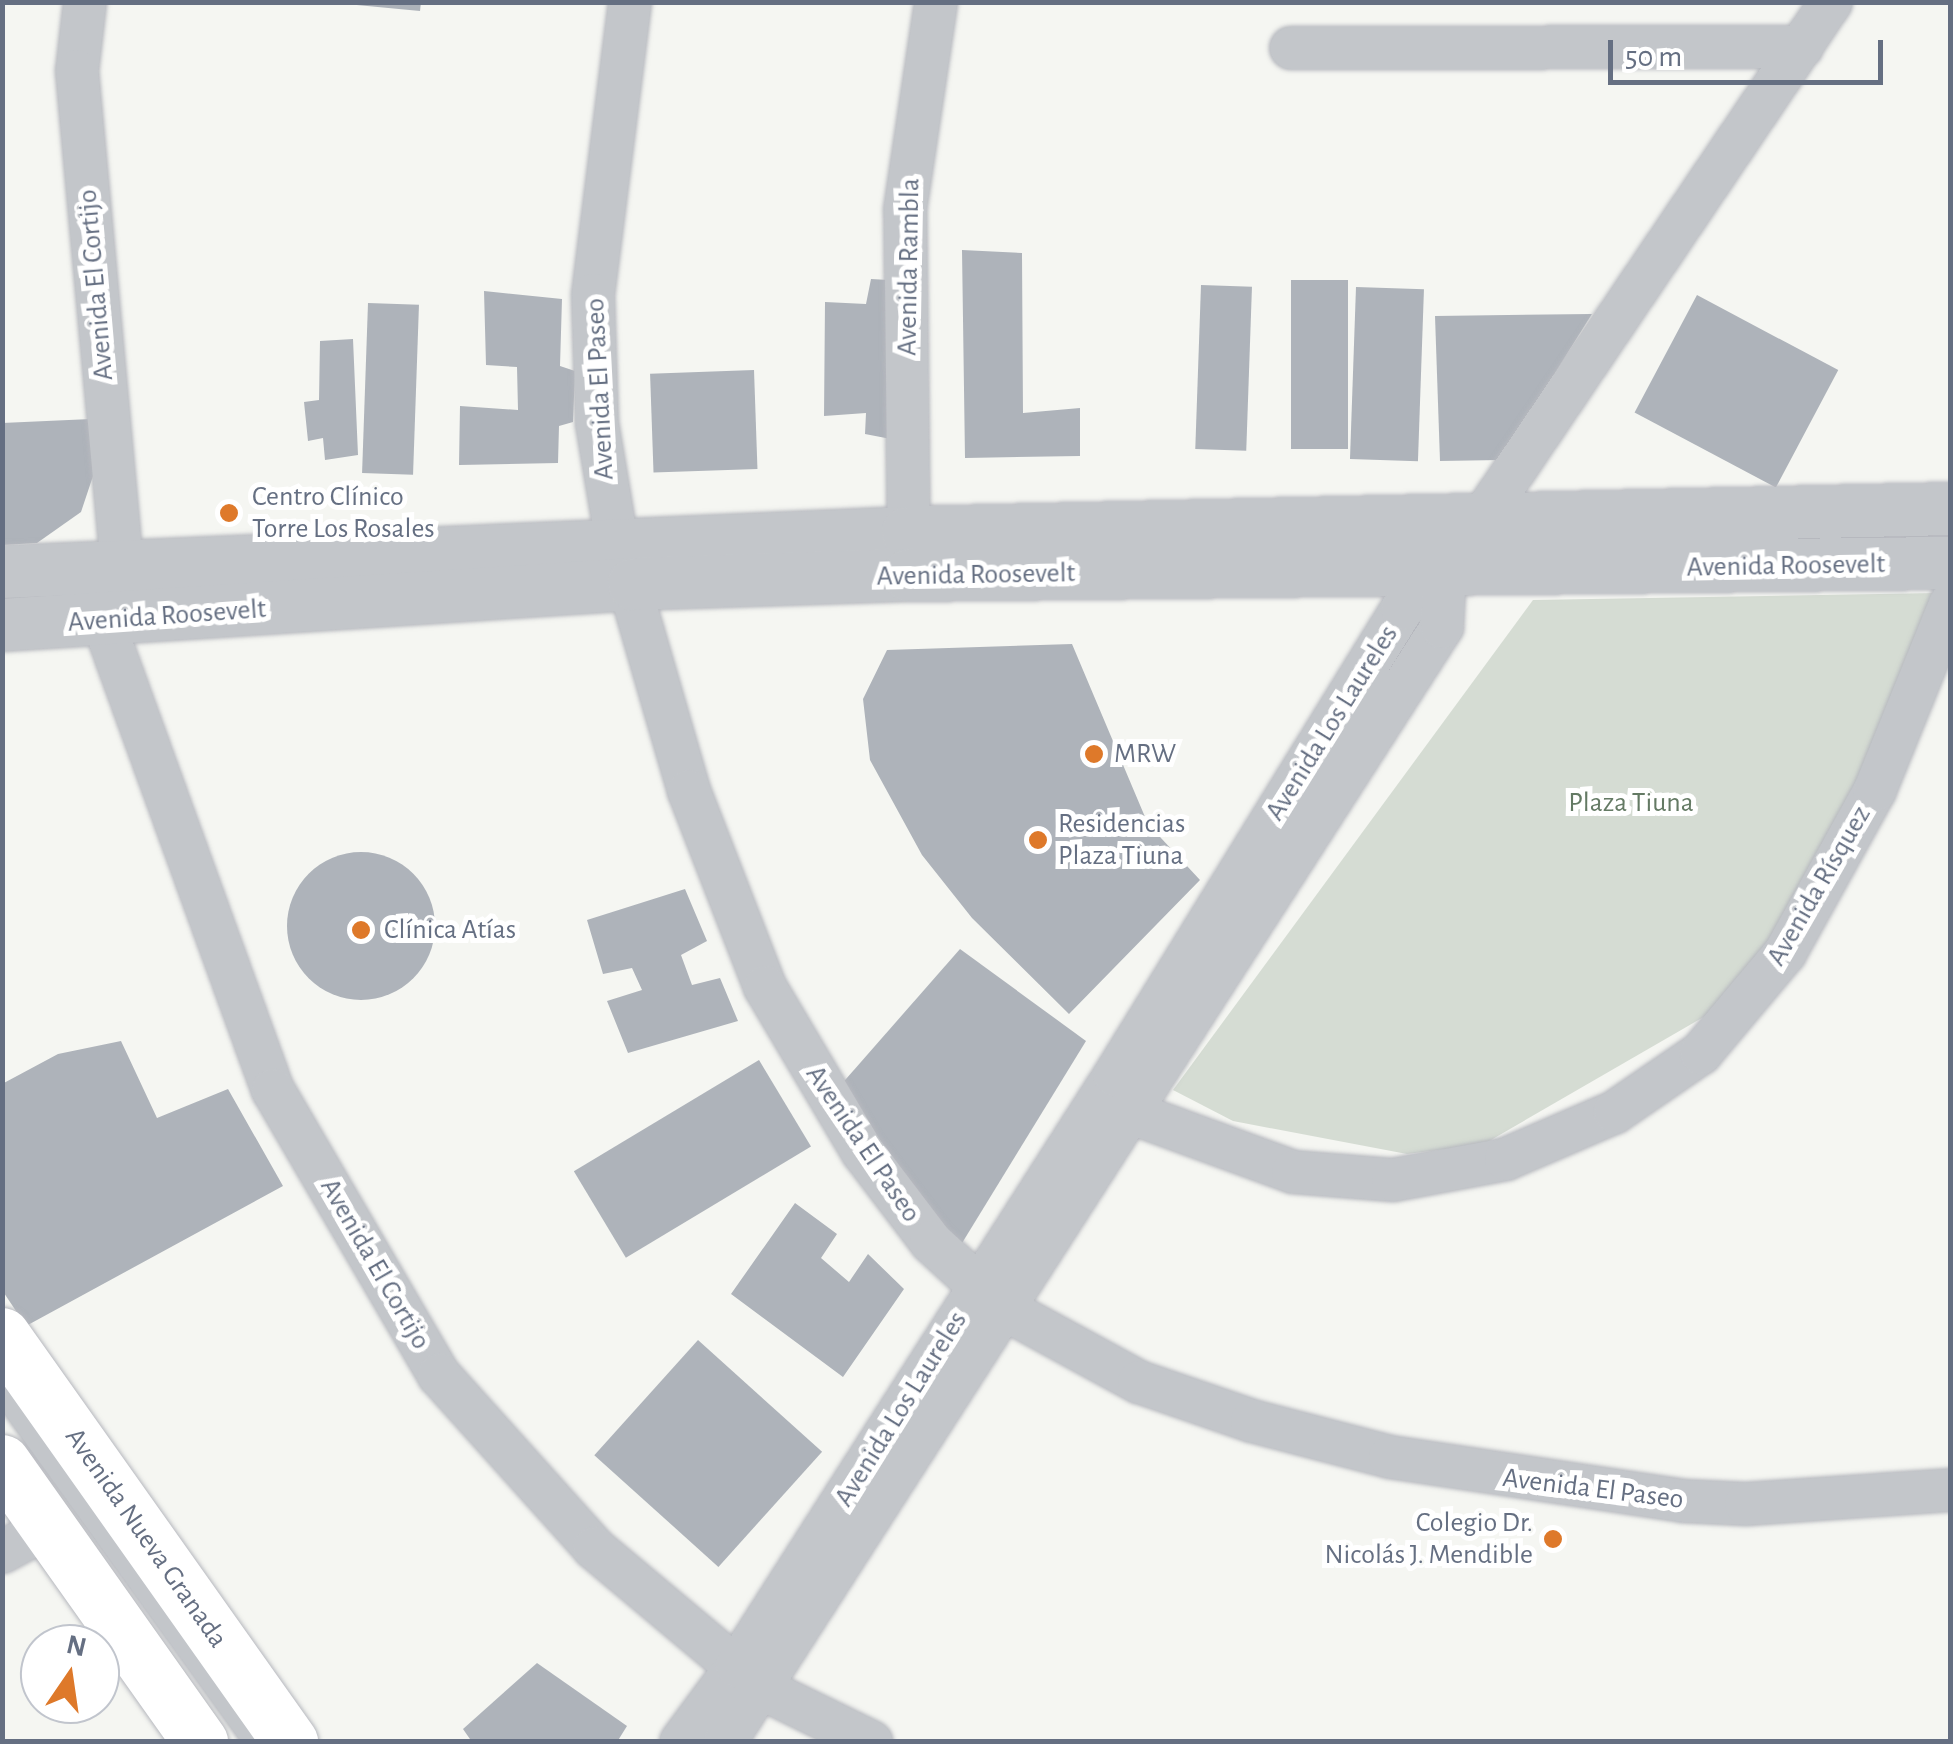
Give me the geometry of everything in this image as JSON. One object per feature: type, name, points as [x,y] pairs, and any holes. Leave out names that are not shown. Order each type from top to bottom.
[{"type":"main road","name":"Avenida Nueva Granada","points":[[2,1335],[290,1742]]},
{"type":"main road","points":[[2,1462],[25,1539],[200,1742]]},
{"type":"street","name":"Avenida El Cortijo","points":[[85,2],[78,71],[102,570]]},
{"type":"street","name":"Avenida El Paseo","points":[[630,2],[593,295],[597,424],[626,563],[688,792],[765,987],[862,1151],[931,1242],[990,1298],[1087,1358],[1198,1405],[1474,1474],[1609,1494],[1746,1504],[1950,1490]]},
{"type":"street","name":"Avenida Rambla","points":[[908,554],[905,210],[936,2]]},
{"type":"street","points":[[1477,519],[1832,2]]},
{"type":"street","points":[[1291,48],[1802,47]]},
{"type":"street","name":"Avenida Roosevelt","points":[[102,570],[626,563],[908,554],[1477,519],[1950,509]]},
{"type":"street","name":"Avenida Los Laureles","points":[[725,1742],[749,1677],[1112,1106],[1402,609],[1445,573],[1477,519]]},
{"type":"street","name":"Avenida Roosevelt","points":[[908,554],[1445,573],[1950,563]]},
{"type":"street","name":"Avenida Roosevelt","points":[[4,601],[103,621],[626,563]]},
{"type":"street","points":[[4,601],[102,570]]},
{"type":"street","name":"Avenida Rísquez","points":[[1112,1106],[1293,1172],[1392,1180],[1506,1159],[1615,1112],[1701,1054],[1785,953],[1874,790],[1950,604]]},
{"type":"street","name":"Avenida El Cortijo","points":[[103,621],[273,1090],[440,1375],[594,1548],[749,1677],[872,1742]]},
{"type":"street","name":"Avenida Los Laureles","points":[[681,1742],[749,1677]]},
{"type":"lane","points":[[2,1391],[255,1742]]},
{"type":"green space","name":"Plaza Tiuna","points":[[1937,593],[1835,864],[1714,1011],[1484,1144],[1407,1154],[1233,1121],[1173,1090],[1533,600]]},
{"type":"building","points":[[325,2],[421,2],[420,11]]},
{"type":"building","points":[[962,250],[1022,253],[1023,413],[1080,408],[1080,456],[965,458]]},
{"type":"building","points":[[871,279],[906,281],[896,440],[865,434],[866,413],[824,416],[825,302],[866,304]]},
{"type":"building","points":[[1291,280],[1348,280],[1348,449],[1291,449]]},
{"type":"building","points":[[1201,285],[1252,287],[1246,451],[1195,449]]},
{"type":"building","points":[[1356,287],[1424,289],[1418,461],[1350,459]]},
{"type":"building","points":[[484,291],[562,299],[560,366],[575,371],[573,422],[559,426],[558,463],[459,465],[460,406],[518,410],[517,367],[486,365]]},
{"type":"building","points":[[1697,295],[1838,370],[1776,488],[1635,412]]},
{"type":"building","points":[[368,303],[419,305],[413,475],[362,473]]},
{"type":"building","points":[[1592,314],[1500,460],[1440,461],[1435,316]]},
{"type":"building","points":[[353,339],[358,455],[325,460],[323,438],[308,441],[304,402],[319,400],[320,341]]},
{"type":"building","points":[[754,370],[757,469],[654,473],[650,374]]},
{"type":"building","points":[[91,419],[93,476],[81,512],[37,543],[2,545],[2,423]]},
{"type":"building","name":"Residencias Plaza Tiuna","points":[[1072,644],[1148,824],[1200,880],[1069,1014],[972,918],[922,855],[870,760],[863,699],[887,650]]},
{"type":"building","name":"Clínica Atías","points":[[361,852],[389,858],[413,874],[429,898],[435,926],[429,954],[413,978],[389,994],[361,1000],[333,994],[309,978],[293,954],[287,926],[293,898],[309,874],[333,858]]},
{"type":"building","points":[[685,889],[707,941],[681,955],[692,985],[720,978],[738,1021],[628,1053],[607,1001],[642,990],[632,968],[603,974],[587,920]]},
{"type":"building","points":[[960,949],[1086,1041],[959,1248],[839,1087]]},
{"type":"building","points":[[121,1041],[157,1118],[228,1089],[283,1186],[26,1326],[2,1290],[2,1084],[58,1054]]},
{"type":"building","points":[[759,1060],[811,1147],[626,1258],[574,1171]]},
{"type":"building","points":[[795,1203],[837,1234],[821,1258],[849,1282],[868,1254],[904,1289],[843,1377],[731,1294]]},
{"type":"building","points":[[698,1340],[822,1452],[718,1567],[594,1455]]},
{"type":"building","points":[[537,1663],[627,1726],[617,1742],[472,1742],[463,1729]]},
{"type":"place","name":"Centro Clínico Torre Los Rosales","points":[[229,513]]},
{"type":"place","name":"MRW","points":[[1094,754]]},
{"type":"place","name":"Residencias Plaza Tiuna","points":[[1038,840]]},
{"type":"place","name":"Clínica Atías","points":[[361,930]]},
{"type":"place","name":"Colegio Dr. Nicolás J. Mendible","points":[[1553,1539]]}]
